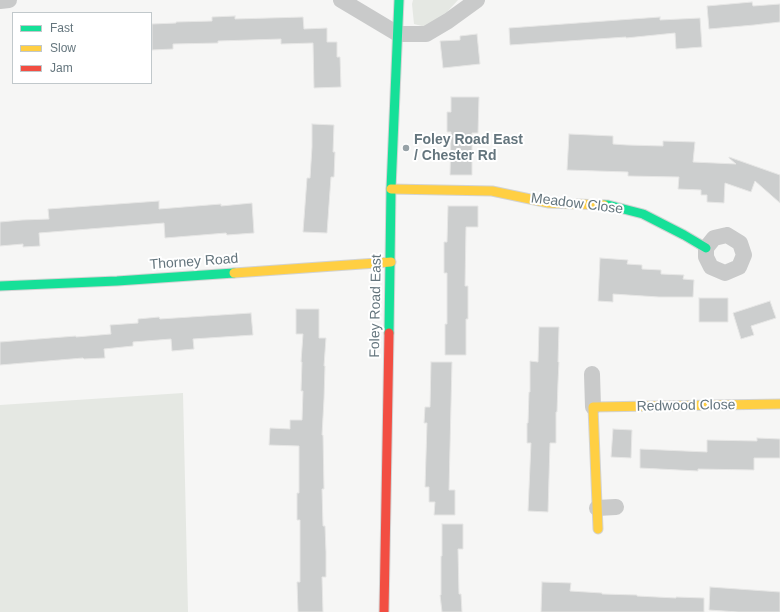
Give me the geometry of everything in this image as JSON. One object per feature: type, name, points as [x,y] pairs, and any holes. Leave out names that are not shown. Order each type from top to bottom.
[{"type":"street","points":[[0,0],[9,0]]},
{"type":"street","points":[[342,0],[398,34],[426,34],[448,21],[477,0]]},
{"type":"street","name":"Foley Road East","points":[[384,612],[391,262],[391,189],[398,34],[398,0]]},
{"type":"street","name":"Meadow Close","points":[[391,189],[492,191],[549,203],[608,205],[643,214],[706,248]]},
{"type":"street","name":"Thorney Road","points":[[0,286],[117,281],[391,262]]},
{"type":"street","points":[[592,374],[598,529]]},
{"type":"street","name":"Redwood Close","points":[[593,407],[780,404]]},
{"type":"street","points":[[597,508],[616,507]]},
{"type":"shaded area","points":[[413,0],[458,0],[447,12],[426,27],[414,24]]},
{"type":"shaded area","points":[[183,393],[188,612],[0,612],[0,405]]},
{"type":"building","points":[[752,2],[753,6],[780,4],[780,22],[709,29],[707,6]]},
{"type":"building","points":[[235,16],[235,19],[303,17],[304,29],[327,28],[327,42],[337,42],[337,57],[340,57],[341,87],[314,88],[313,43],[281,44],[281,39],[218,41],[218,43],[173,44],[173,49],[152,50],[152,24],[212,21],[212,17]]},
{"type":"building","points":[[660,17],[660,20],[700,18],[702,47],[676,49],[675,33],[626,38],[510,45],[509,28]]},
{"type":"building","points":[[477,34],[480,64],[443,68],[440,41],[460,40],[460,36]]},
{"type":"building","points":[[451,97],[479,97],[478,133],[472,133],[472,175],[450,175],[451,132],[447,132],[447,112],[451,112]]},
{"type":"building","points":[[312,124],[334,125],[334,177],[331,177],[327,233],[303,232],[307,178],[310,178]]},
{"type":"building","points":[[569,134],[613,136],[613,144],[627,145],[663,146],[663,141],[695,142],[693,162],[736,164],[729,157],[780,175],[780,203],[755,181],[751,192],[725,183],[724,203],[707,202],[707,195],[701,195],[701,190],[678,189],[679,177],[628,176],[628,172],[567,170]]},
{"type":"building","points":[[159,201],[159,209],[252,203],[254,233],[227,235],[226,233],[165,238],[164,223],[39,233],[40,246],[23,247],[23,244],[0,246],[0,222],[49,219],[48,209]]},
{"type":"building","points":[[448,206],[478,206],[478,227],[466,227],[465,286],[468,286],[468,319],[466,319],[466,355],[445,355],[445,324],[447,324],[447,273],[444,273],[444,242],[447,242]]},
{"type":"building","points":[[600,258],[628,260],[627,264],[642,265],[642,269],[661,270],[661,274],[684,275],[683,279],[694,280],[693,297],[659,297],[613,294],[613,302],[598,301]]},
{"type":"building","points":[[699,298],[728,298],[728,322],[699,322]]},
{"type":"building","points":[[770,301],[776,318],[751,326],[754,335],[741,339],[733,313]]},
{"type":"building","points":[[296,309],[319,309],[319,338],[326,338],[322,435],[324,489],[322,489],[323,526],[325,526],[326,552],[326,577],[322,577],[323,612],[298,612],[297,582],[300,582],[300,520],[297,520],[297,493],[299,493],[299,446],[269,445],[270,428],[290,429],[290,420],[302,420],[303,391],[301,391],[301,362],[303,334],[296,334]]},
{"type":"building","points":[[251,313],[253,335],[193,339],[194,349],[172,351],[171,339],[133,342],[133,346],[104,349],[105,358],[83,358],[0,365],[0,342],[111,334],[110,325],[138,323],[138,319]]},
{"type":"building","points":[[539,327],[559,327],[556,443],[550,443],[548,512],[528,511],[531,443],[527,443],[527,423],[530,392],[530,361],[538,362]]},
{"type":"building","points":[[431,362],[452,362],[449,490],[455,490],[455,515],[434,515],[435,502],[429,502],[429,487],[425,487],[427,423],[424,423],[425,407],[430,407]]},
{"type":"building","points":[[613,429],[632,430],[631,458],[611,457]]},
{"type":"building","points":[[757,438],[780,439],[780,458],[754,458],[754,470],[698,469],[698,471],[640,468],[640,449],[707,452],[707,440],[757,441]]},
{"type":"building","points":[[442,524],[463,524],[463,549],[458,549],[459,594],[461,594],[462,612],[442,612],[440,595]]},
{"type":"building","points":[[542,582],[571,583],[570,591],[637,596],[704,598],[704,612],[541,612]]},
{"type":"building","points":[[710,587],[780,592],[780,612],[709,610]]},
{"type":"traffic: fast","points":[[389,333],[391,189],[399,0]]},
{"type":"traffic: fast","points":[[604,205],[643,214],[706,248]]},
{"type":"traffic: fast","points":[[0,286],[117,281],[234,273]]},
{"type":"traffic: slow","points":[[391,189],[492,191],[549,203],[604,205]]},
{"type":"traffic: slow","points":[[234,273],[391,262]]},
{"type":"traffic: slow","points":[[598,529],[593,407],[780,404]]},
{"type":"traffic: jam","points":[[384,612],[389,333]]},
{"type":"place","name":"Foley Road East / Chester Rd","points":[[406,148]]}]
